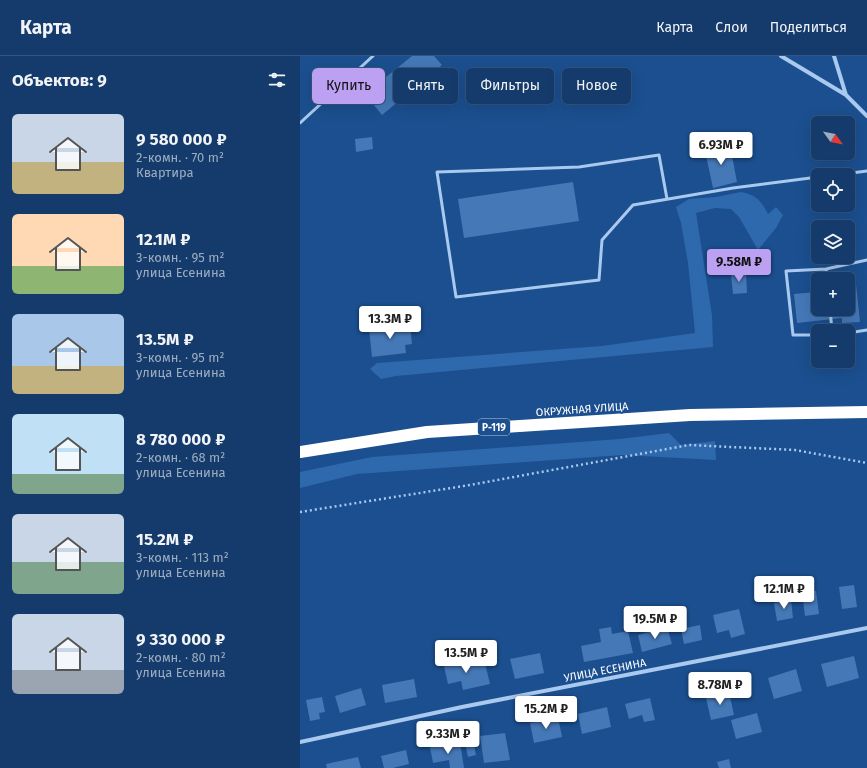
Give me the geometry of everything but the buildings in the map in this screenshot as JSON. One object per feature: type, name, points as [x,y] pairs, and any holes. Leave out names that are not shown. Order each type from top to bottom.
[{"type":"highway","name":"ОКРУЖНАЯ УЛИЦА","points":[[300,452],[427,432],[690,415],[867,412]]},
{"type":"street","points":[[780,56],[846,95],[867,116]]},
{"type":"street","points":[[834,56],[846,95]]},
{"type":"street","name":"УЛИЦА ЕСЕНИНА","points":[[300,742],[462,707],[867,628]]},
{"type":"lane","points":[[300,123],[373,56]]},
{"type":"lane","points":[[667,199],[659,155],[579,167],[437,172],[456,297],[599,280],[602,240],[633,205],[811,178]]},
{"type":"lane","points":[[855,173],[867,171]]},
{"type":"lane","points":[[811,334],[793,335],[786,271],[826,269],[867,260]]},
{"type":"lane","points":[[855,332],[867,330]]},
{"type":"path","points":[[300,512],[470,485],[689,445],[795,450],[867,463]]},
{"type":"shaded area","points":[[741,192],[758,199],[768,214],[776,207],[783,215],[776,228],[758,250],[739,217],[731,209],[715,208],[696,213],[712,315],[713,347],[396,376],[381,379],[370,369],[377,363],[602,346],[695,333],[688,263],[681,223],[676,207],[689,199],[716,197]]},
{"type":"shaded area","points":[[669,433],[681,445],[715,441],[716,460],[623,455],[357,474],[300,488],[300,472],[372,457],[620,439]]}]
